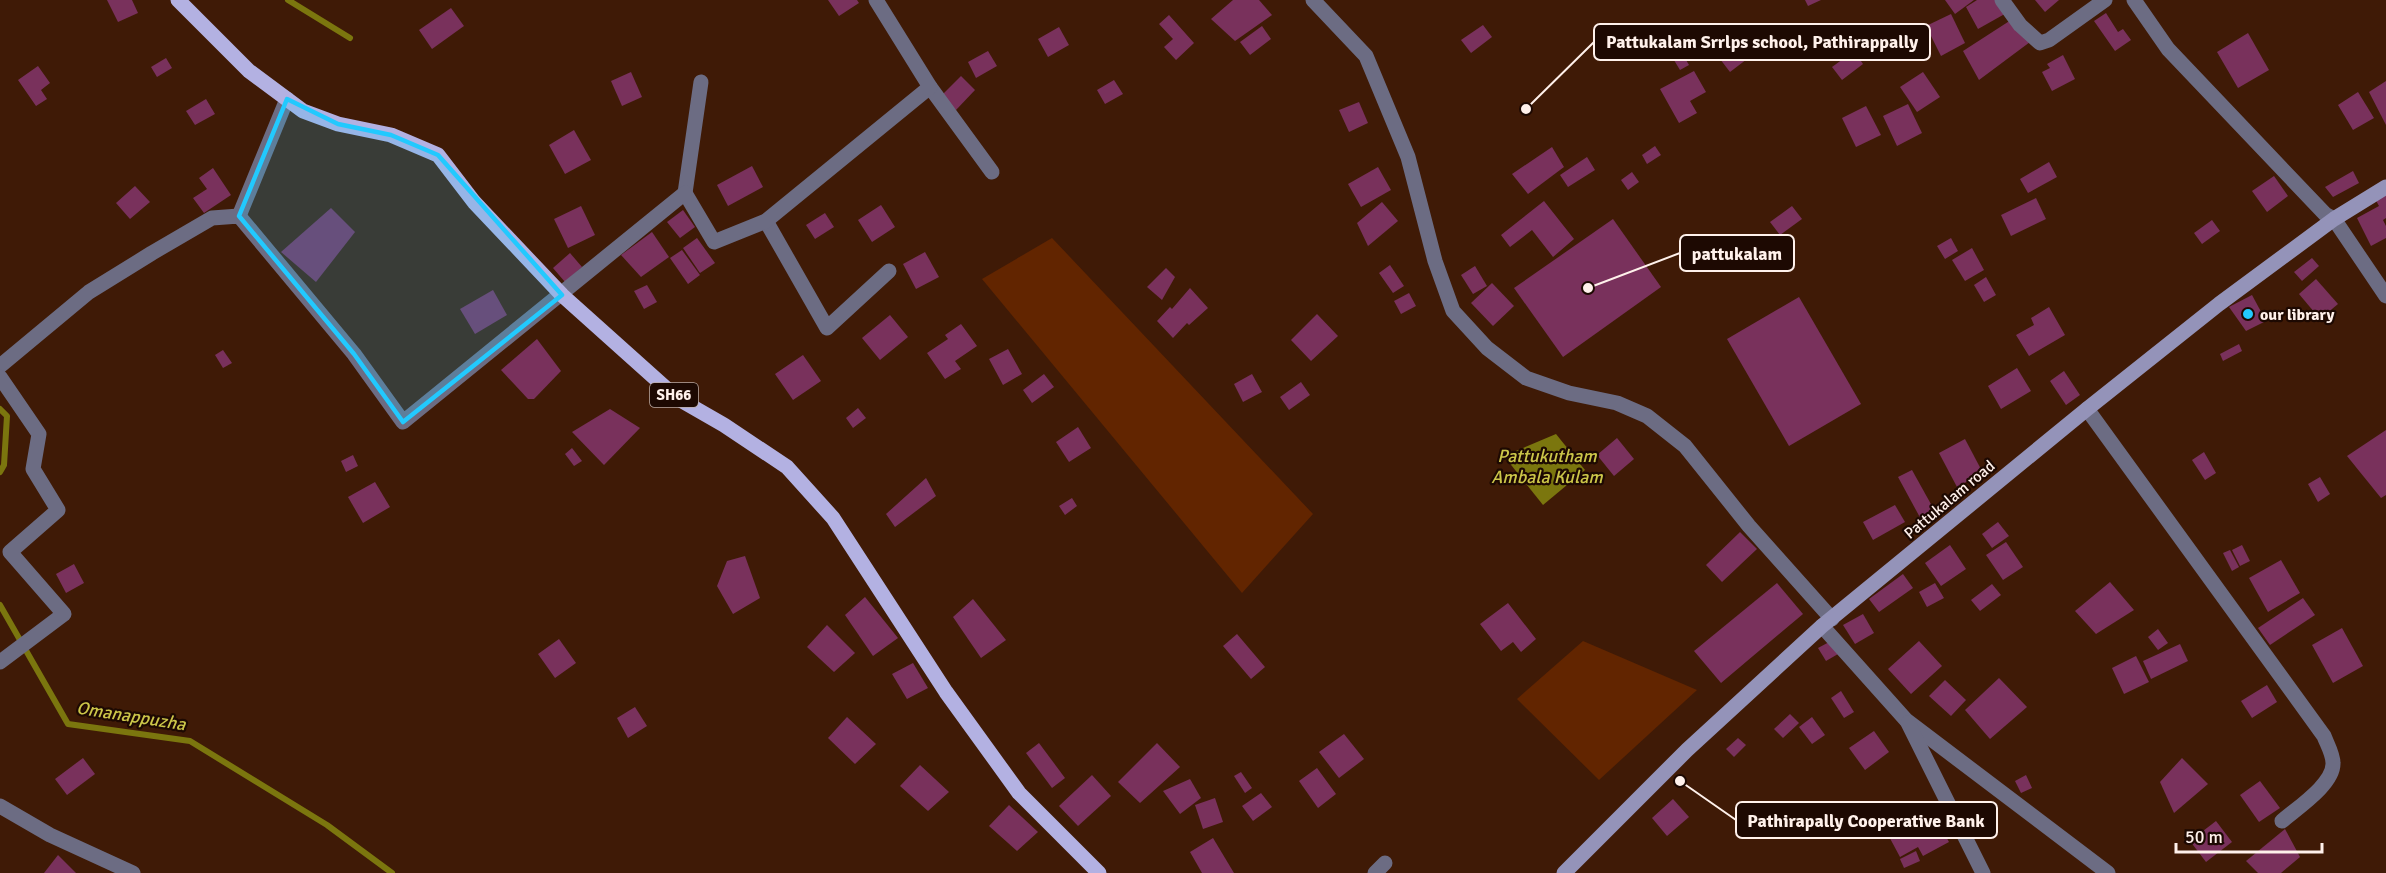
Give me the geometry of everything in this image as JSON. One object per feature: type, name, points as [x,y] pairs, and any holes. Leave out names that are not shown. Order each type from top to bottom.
[{"type":"main road","name":"SH66","points":[[178,0],[249,71],[303,111],[338,124],[392,135],[438,155],[474,201],[562,295],[678,398],[787,467],[833,518],[946,692],[1019,793],[1099,873]]},
{"type":"main road","name":"Pattukalam road","points":[[1564,873],[1688,750],[1827,623],[2087,409],[2219,304],[2334,219],[2386,187]]},
{"type":"street","points":[[876,0],[930,87],[992,172]]},
{"type":"street","points":[[1313,0],[1366,56],[1408,157],[1435,261],[1454,311],[1486,348],[1526,378],[1569,393],[1617,403],[1647,416],[1684,446],[1906,720],[1983,873]]},
{"type":"street","points":[[2002,0],[2020,25],[2040,43],[2049,40],[2105,0]]},
{"type":"street","points":[[2133,0],[2168,48],[2325,214],[2334,219],[2386,296]]},
{"type":"street","points":[[701,82],[685,194],[714,242],[766,220],[930,87]]},
{"type":"street","points":[[239,216],[286,99]]},
{"type":"street","points":[[239,216],[354,354],[403,422],[685,194]]},
{"type":"street","points":[[0,366],[89,292],[212,218],[239,216]]},
{"type":"street","points":[[766,220],[827,328],[889,271]]},
{"type":"street","points":[[0,377],[39,434],[33,469],[58,510],[10,552],[64,614],[0,662]]},
{"type":"street","points":[[2087,409],[2324,736],[2333,760],[2333,771],[2326,783],[2282,821]]},
{"type":"street","points":[[1906,720],[2108,873]]},
{"type":"street","points":[[0,806],[50,835],[134,873]]},
{"type":"highlighted area","points":[[287,99],[338,124],[391,135],[438,155],[562,295],[403,422],[354,354],[239,216]]},
{"type":"shaded area","points":[[1052,238],[1313,514],[1242,593],[982,279]]},
{"type":"shaded area","points":[[1583,641],[1697,690],[1599,780],[1517,699]]},
{"type":"water","name":"Pattukutham Ambala Kulam","points":[[1556,434],[1585,470],[1543,505],[1504,456]]},
{"type":"building","points":[[107,0],[132,0],[138,13],[118,22]]},
{"type":"building","points":[[828,0],[857,0],[859,3],[839,16]]},
{"type":"building","points":[[1233,0],[1259,0],[1272,15],[1235,41],[1211,19]]},
{"type":"building","points":[[1805,0],[1821,0],[1808,6]]},
{"type":"building","points":[[1945,0],[1974,0],[1955,14]]},
{"type":"building","points":[[1977,0],[2004,0],[2010,11],[1978,29],[1966,7]]},
{"type":"building","points":[[2035,0],[2059,0],[2045,12]]},
{"type":"building","points":[[451,8],[464,26],[432,49],[419,30]]},
{"type":"building","points":[[2106,13],[2118,32],[2123,29],[2131,40],[2115,51],[2094,21]]},
{"type":"building","points":[[1951,14],[1965,43],[1941,56],[1926,26]]},
{"type":"building","points":[[1169,15],[1194,43],[1176,60],[1164,47],[1173,39],[1159,24]]},
{"type":"building","points":[[2011,20],[2030,42],[1979,80],[1963,51]]},
{"type":"building","points":[[1483,25],[1492,37],[1471,53],[1461,40]]},
{"type":"building","points":[[1262,26],[1271,39],[1250,55],[1240,42]]},
{"type":"building","points":[[1059,27],[1069,45],[1048,57],[1038,39]]},
{"type":"building","points":[[2248,33],[2269,70],[2238,88],[2217,52]]},
{"type":"building","points":[[1742,44],[1751,56],[1730,72],[1720,59]]},
{"type":"building","points":[[1678,46],[1689,65],[1680,70],[1669,52]]},
{"type":"building","points":[[988,51],[997,66],[976,78],[968,62]]},
{"type":"building","points":[[1854,51],[1863,64],[1842,80],[1832,67]]},
{"type":"building","points":[[2063,55],[2075,79],[2052,91],[2042,72],[2050,68],[2047,64]]},
{"type":"building","points":[[166,58],[172,68],[157,77],[151,67]]},
{"type":"building","points":[[38,66],[50,83],[41,90],[47,99],[36,106],[18,80]]},
{"type":"building","points":[[1694,71],[1706,92],[1690,101],[1697,113],[1679,123],[1660,89]]},
{"type":"building","points":[[631,72],[642,97],[622,106],[611,81]]},
{"type":"building","points":[[1923,72],[1940,97],[1917,112],[1900,87]]},
{"type":"building","points":[[961,76],[975,90],[956,110],[941,96]]},
{"type":"building","points":[[1114,80],[1123,94],[1105,104],[1097,90]]},
{"type":"building","points":[[2386,81],[2386,125],[2369,92]]},
{"type":"building","points":[[2358,92],[2374,118],[2353,130],[2338,105]]},
{"type":"building","points":[[206,99],[215,114],[195,125],[186,111]]},
{"type":"building","points":[[1359,102],[1368,123],[1349,132],[1339,110]]},
{"type":"building","points":[[1908,104],[1922,133],[1897,146],[1883,116]]},
{"type":"building","points":[[1866,106],[1881,135],[1856,147],[1842,118]]},
{"type":"building","points":[[574,130],[591,160],[565,174],[549,145]]},
{"type":"building","points":[[1655,146],[1661,155],[1647,164],[1642,155]]},
{"type":"building","points":[[1552,147],[1564,167],[1528,194],[1512,174]]},
{"type":"building","points":[[1587,157],[1595,170],[1568,187],[1560,175]]},
{"type":"building","points":[[2049,162],[2057,177],[2028,193],[2020,179]]},
{"type":"building","points":[[752,166],[763,187],[728,206],[717,185]]},
{"type":"building","points":[[1378,167],[1391,190],[1361,207],[1348,184]]},
{"type":"building","points":[[213,168],[231,195],[204,213],[193,198],[207,189],[199,178]]},
{"type":"building","points":[[2353,171],[2359,183],[2333,197],[2325,187]]},
{"type":"building","points":[[1632,172],[1639,182],[1628,190],[1621,180]]},
{"type":"building","points":[[2274,176],[2288,196],[2267,212],[2252,191]]},
{"type":"building","points":[[135,186],[150,202],[130,219],[116,203]]},
{"type":"building","points":[[2386,188],[2386,218],[2383,220],[2386,226],[2386,238],[2371,246],[2357,218],[2379,206],[2373,195]]},
{"type":"building","points":[[2036,198],[2046,219],[2011,236],[2001,215]]},
{"type":"building","points":[[1544,201],[1574,239],[1553,257],[1532,230],[1510,247],[1501,235]]},
{"type":"building","points":[[1382,202],[1398,221],[1368,246],[1357,223]]},
{"type":"building","points":[[881,205],[895,227],[872,242],[858,220]]},
{"type":"building","points":[[581,206],[595,235],[568,248],[554,219]]},
{"type":"building","points":[[1792,206],[1802,219],[1780,235],[1770,222]]},
{"type":"building","points":[[331,208],[355,232],[316,282],[281,252]]},
{"type":"building","points":[[683,210],[695,227],[680,238],[667,222]]},
{"type":"building","points":[[825,213],[834,227],[815,239],[806,225]]},
{"type":"building","points":[[1613,219],[1661,287],[1563,357],[1514,288]]},
{"type":"building","points":[[2212,220],[2220,231],[2202,244],[2194,233]]},
{"type":"building","points":[[652,232],[669,257],[641,277],[621,255]]},
{"type":"building","points":[[697,238],[715,263],[700,273],[683,248]]},
{"type":"building","points":[[1951,238],[1958,251],[1945,259],[1937,246]]},
{"type":"building","points":[[1972,248],[1984,270],[1965,281],[1952,260]]},
{"type":"building","points":[[682,250],[700,275],[688,284],[670,258]]},
{"type":"building","points":[[925,252],[939,277],[916,289],[903,264]]},
{"type":"building","points":[[570,253],[582,267],[565,282],[553,268]]},
{"type":"building","points":[[2312,258],[2319,266],[2302,281],[2294,272]]},
{"type":"building","points":[[1390,265],[1404,286],[1393,293],[1379,273]]},
{"type":"building","points":[[1475,266],[1487,286],[1473,294],[1461,275]]},
{"type":"building","points":[[1166,268],[1175,277],[1162,300],[1147,287]]},
{"type":"building","points":[[1986,277],[1996,295],[1984,302],[1974,285]]},
{"type":"building","points":[[2316,279],[2338,304],[2320,319],[2299,294]]},
{"type":"building","points":[[1492,283],[1514,306],[1493,326],[1471,303]]},
{"type":"building","points":[[647,285],[657,302],[644,309],[634,291]]},
{"type":"building","points":[[1190,288],[1208,308],[1189,325],[1187,323],[1173,338],[1157,321],[1170,307],[1172,309]]},
{"type":"building","points":[[493,290],[507,315],[475,334],[460,309]]},
{"type":"building","points":[[1409,293],[1416,306],[1401,314],[1394,301]]},
{"type":"building","name":"our library","points":[[2252,295],[2266,321],[2246,331],[2229,307]]},
{"type":"building","points":[[1799,297],[1861,404],[1789,446],[1727,339]]},
{"type":"building","points":[[2049,307],[2065,335],[2029,356],[2016,335],[2034,325],[2031,318]]},
{"type":"building","points":[[1317,314],[1338,336],[1311,361],[1291,340]]},
{"type":"building","points":[[890,315],[908,337],[880,360],[862,338]]},
{"type":"building","points":[[961,324],[977,346],[955,361],[961,369],[945,379],[927,353],[948,339],[945,335]]},
{"type":"building","points":[[537,339],[561,371],[534,399],[528,399],[501,370]]},
{"type":"building","points":[[2239,344],[2242,351],[2223,361],[2220,354]]},
{"type":"building","points":[[1008,349],[1022,374],[1003,385],[989,359]]},
{"type":"building","points":[[223,350],[232,363],[223,368],[215,355]]},
{"type":"building","points":[[803,355],[821,381],[793,400],[775,374]]},
{"type":"building","points":[[2017,368],[2031,391],[2001,409],[1988,386]]},
{"type":"building","points":[[2064,371],[2080,395],[2066,405],[2050,381]]},
{"type":"building","points":[[1044,374],[1054,387],[1032,403],[1023,390]]},
{"type":"building","points":[[1252,374],[1262,392],[1243,402],[1234,384]]},
{"type":"building","points":[[1301,382],[1310,395],[1289,410],[1280,397]]},
{"type":"building","points":[[858,408],[866,418],[853,428],[846,418]]},
{"type":"building","points":[[610,409],[640,428],[604,465],[572,432]]},
{"type":"building","points":[[1078,427],[1091,448],[1069,462],[1056,442]]},
{"type":"building","points":[[2386,430],[2386,495],[2381,498],[2347,456]]},
{"type":"building","points":[[1617,438],[1634,459],[1614,476],[1597,455]]},
{"type":"building","points":[[1965,439],[1983,473],[1957,487],[1939,453]]},
{"type":"building","points":[[572,448],[582,461],[574,466],[565,454]]},
{"type":"building","points":[[2204,452],[2216,473],[2205,480],[2192,460]]},
{"type":"building","points":[[353,455],[358,466],[346,472],[341,461]]},
{"type":"building","points":[[1912,470],[1937,515],[1923,523],[1898,477]]},
{"type":"building","points":[[2320,477],[2330,494],[2318,502],[2308,484]]},
{"type":"building","points":[[926,478],[936,496],[895,527],[886,514]]},
{"type":"building","points":[[375,482],[390,507],[363,523],[348,497]]},
{"type":"building","points":[[1072,498],[1077,506],[1065,515],[1059,506]]},
{"type":"building","points":[[1895,505],[1905,522],[1873,540],[1863,522]]},
{"type":"building","points":[[1998,522],[2009,536],[1992,548],[1982,534]]},
{"type":"building","points":[[1740,532],[1757,549],[1722,582],[1706,565]]},
{"type":"building","points":[[2006,542],[2023,567],[2003,580],[1986,555]]},
{"type":"building","points":[[1950,545],[1966,569],[1941,586],[1925,563]]},
{"type":"building","points":[[2242,545],[2250,561],[2240,566],[2232,550]]},
{"type":"building","points":[[2230,550],[2239,567],[2232,571],[2223,553]]},
{"type":"building","points":[[745,556],[760,598],[733,614],[717,586],[727,561]]},
{"type":"building","points":[[2281,560],[2300,593],[2268,612],[2249,578]]},
{"type":"building","points":[[74,564],[84,583],[66,593],[56,574]]},
{"type":"building","points":[[1903,574],[1913,588],[1879,612],[1869,599]]},
{"type":"building","points":[[2110,582],[2134,610],[2096,634],[2075,611]]},
{"type":"building","points":[[1777,583],[1803,614],[1721,683],[1694,651]]},
{"type":"building","points":[[1935,583],[1944,598],[1927,607],[1919,592]]},
{"type":"building","points":[[1992,584],[2001,595],[1980,611],[1971,600]]},
{"type":"building","points":[[865,597],[898,638],[873,656],[845,615]]},
{"type":"building","points":[[2303,598],[2315,615],[2270,645],[2258,628]]},
{"type":"building","points":[[973,599],[1006,640],[981,658],[953,617]]},
{"type":"building","points":[[1508,603],[1536,639],[1521,652],[1513,642],[1501,651],[1480,624]]},
{"type":"building","points":[[1863,614],[1874,633],[1855,644],[1843,625]]},
{"type":"building","points":[[827,625],[855,653],[834,672],[807,647]]},
{"type":"building","points":[[2342,628],[2363,666],[2333,683],[2312,645]]},
{"type":"building","points":[[2158,629],[2168,643],[2158,650],[2148,637]]},
{"type":"building","points":[[1237,634],[1265,667],[1251,679],[1223,646]]},
{"type":"building","points":[[559,639],[576,663],[555,678],[538,654]]},
{"type":"building","points":[[1831,641],[1838,654],[1826,661],[1818,648]]},
{"type":"building","points":[[1919,641],[1942,666],[1911,694],[1888,669]]},
{"type":"building","points":[[2180,644],[2188,661],[2151,679],[2143,661]]},
{"type":"building","points":[[2136,656],[2149,682],[2124,694],[2112,668]]},
{"type":"building","points":[[913,663],[928,688],[907,699],[892,674]]},
{"type":"building","points":[[1999,678],[2027,707],[1990,739],[1965,710]]},
{"type":"building","points":[[1945,680],[1966,700],[1951,716],[1929,696]]},
{"type":"building","points":[[2267,685],[2277,702],[2252,718],[2241,701]]},
{"type":"building","points":[[1841,691],[1854,712],[1844,718],[1831,698]]},
{"type":"building","points":[[635,707],[647,726],[628,738],[617,718]]},
{"type":"building","points":[[1790,714],[1799,723],[1783,738],[1774,729]]},
{"type":"building","points":[[847,717],[876,744],[855,764],[828,738]]},
{"type":"building","points":[[1812,717],[1825,735],[1812,744],[1799,727]]},
{"type":"building","points":[[1874,731],[1889,752],[1865,770],[1849,748]]},
{"type":"building","points":[[1344,734],[1364,759],[1339,778],[1319,752]]},
{"type":"building","points":[[1738,738],[1746,745],[1734,757],[1726,749]]},
{"type":"building","points":[[1039,743],[1065,778],[1052,788],[1026,753]]},
{"type":"building","points":[[1157,743],[1180,767],[1140,803],[1118,782]]},
{"type":"building","points":[[83,758],[95,774],[67,795],[55,779]]},
{"type":"building","points":[[2182,758],[2208,784],[2174,813],[2160,782]]},
{"type":"building","points":[[920,765],[949,792],[928,811],[900,786]]},
{"type":"building","points":[[1317,768],[1336,794],[1318,808],[1299,781]]},
{"type":"building","points":[[1241,772],[1252,788],[1245,793],[1234,776]]},
{"type":"building","points":[[1092,775],[1111,796],[1078,826],[1059,806]]},
{"type":"building","points":[[2026,775],[2032,788],[2021,793],[2015,781]]},
{"type":"building","points":[[1190,779],[1201,798],[1180,814],[1163,791]]},
{"type":"building","points":[[2260,781],[2280,808],[2259,822],[2240,795]]},
{"type":"building","points":[[1261,793],[1272,807],[1253,821],[1242,806]]},
{"type":"building","points":[[1215,798],[1223,822],[1203,829],[1195,805]]},
{"type":"building","points":[[1673,799],[1689,817],[1667,836],[1652,818]]},
{"type":"building","points":[[1009,805],[1038,832],[1017,851],[989,826]]},
{"type":"building","points":[[1929,805],[1949,842],[1923,856],[1918,847],[1900,857],[1885,829]]},
{"type":"building","points":[[2216,821],[2232,842],[2206,862],[2190,841]]},
{"type":"building","points":[[2285,829],[2300,857],[2281,873],[2258,873],[2246,861]]},
{"type":"building","points":[[1213,838],[1234,873],[1202,873],[1190,852]]},
{"type":"building","points":[[1916,851],[1920,861],[1904,868],[1900,859]]},
{"type":"building","points":[[58,855],[76,873],[44,873]]},
{"type":"waterway","points":[[288,0],[350,38]]},
{"type":"waterway","name":"Omanappuzha","points":[[0,409],[7,416],[4,465],[0,472]]},
{"type":"waterway","name":"Omanappuzha","points":[[0,605],[68,724],[190,741],[327,825],[392,873]]},
{"type":"place","name":"Pattukalam Srrlps school, Pathirappally","points":[[1526,109]]},
{"type":"place","name":"pattukalam","points":[[1588,288]]},
{"type":"place","name":"our library","points":[[2248,314]]},
{"type":"place","name":"Pathirapally Cooperative Bank","points":[[1680,781]]}]
